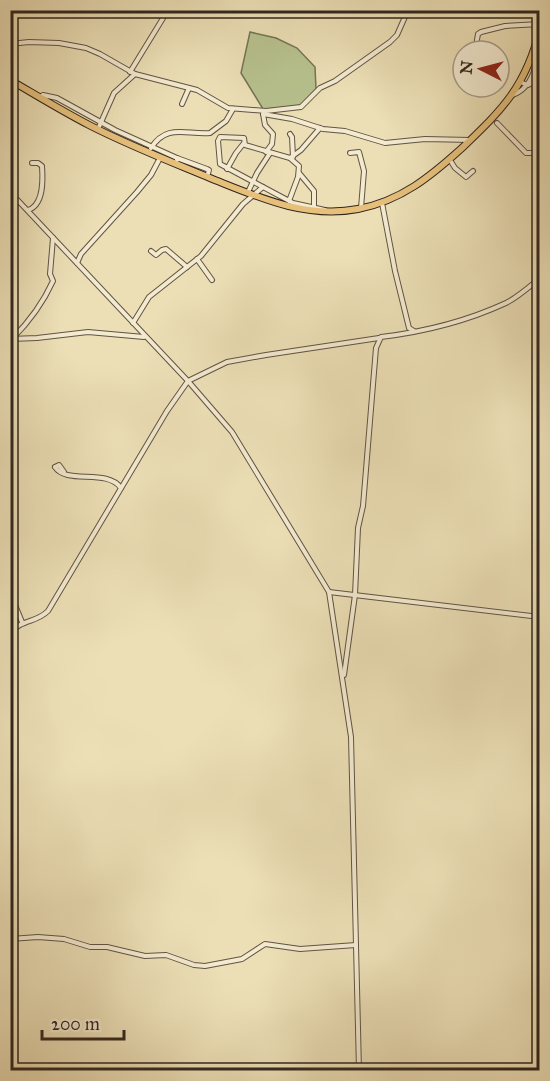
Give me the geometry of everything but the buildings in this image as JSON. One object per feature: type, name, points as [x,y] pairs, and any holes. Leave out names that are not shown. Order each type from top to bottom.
[{"type":"main road","points":[[10,80],[98,129],[160,158],[176,161],[207,177],[268,200],[296,208],[329,212],[382,203],[422,183],[496,115],[512,95],[533,53],[540,27]]},
{"type":"street","points":[[130,72],[168,10]]},
{"type":"street","points":[[263,113],[301,107],[320,88],[335,81],[396,37],[408,10]]},
{"type":"street","points":[[477,39],[481,32],[516,24],[540,27]]},
{"type":"street","points":[[10,44],[28,42],[75,45],[100,54],[130,72],[189,88],[233,109],[292,119],[320,129],[345,131],[385,143],[431,139],[470,140]]},
{"type":"street","points":[[528,85],[540,54]]},
{"type":"street","points":[[98,129],[114,93],[126,85],[135,74]]},
{"type":"street","points":[[512,95],[539,80]]},
{"type":"street","points":[[520,82],[528,85]]},
{"type":"street","points":[[182,104],[189,88]]},
{"type":"street","points":[[39,97],[43,95],[57,98],[176,161]]},
{"type":"street","points":[[151,148],[159,136],[178,130],[208,134],[217,130],[233,109]]},
{"type":"street","points":[[251,194],[252,182],[272,144],[273,134],[265,125],[263,113]]},
{"type":"street","points":[[498,123],[526,153],[540,153]]},
{"type":"street","points":[[291,158],[320,129]]},
{"type":"street","points":[[217,130],[220,165],[289,201],[314,206],[329,212]]},
{"type":"street","points":[[290,134],[292,137],[291,158]]},
{"type":"street","points":[[218,141],[223,136],[244,138],[244,143],[227,169]]},
{"type":"street","points":[[244,143],[268,153],[291,158],[299,166],[289,201]]},
{"type":"street","points":[[350,153],[359,152],[364,171],[361,208]]},
{"type":"street","points":[[76,263],[81,254],[151,175],[160,158]]},
{"type":"street","points":[[449,159],[455,168],[466,177],[472,171]]},
{"type":"street","points":[[27,210],[32,210],[37,204],[42,187],[42,166],[32,163]]},
{"type":"street","points":[[299,172],[314,190],[314,206]]},
{"type":"street","points":[[133,322],[149,297],[197,259],[226,227],[251,194],[263,187]]},
{"type":"street","points":[[268,200],[271,192]]},
{"type":"street","points":[[11,195],[188,381],[239,442],[329,592],[351,737],[359,1071]]},
{"type":"street","points":[[382,203],[395,272],[409,328],[415,332]]},
{"type":"street","points":[[11,339],[32,316],[53,280],[50,273],[53,238]]},
{"type":"street","points":[[151,251],[156,255],[166,249],[187,267]]},
{"type":"street","points":[[197,259],[212,280]]},
{"type":"street","points":[[10,633],[22,622],[48,611],[167,411],[188,381],[237,360],[405,334],[452,322],[506,303],[540,278]]},
{"type":"street","points":[[405,334],[409,328]]},
{"type":"street","points":[[11,339],[99,332],[146,337]]},
{"type":"street","points":[[343,681],[355,596],[358,528],[363,506],[376,348],[381,338]]},
{"type":"street","points":[[64,473],[112,479],[121,488]]},
{"type":"street","points":[[329,592],[540,617]]},
{"type":"street","points":[[10,594],[22,622]]},
{"type":"street","points":[[10,939],[38,937],[64,939],[90,947],[107,947],[145,956],[166,955],[194,965],[205,966],[242,959],[265,944],[300,949],[356,945]]},
{"type":"street","points":[[540,940],[536,972],[540,1019]]},
{"type":"green space","points":[[250,32],[276,38],[297,48],[315,67],[316,89],[299,107],[263,109],[241,73]]}]
